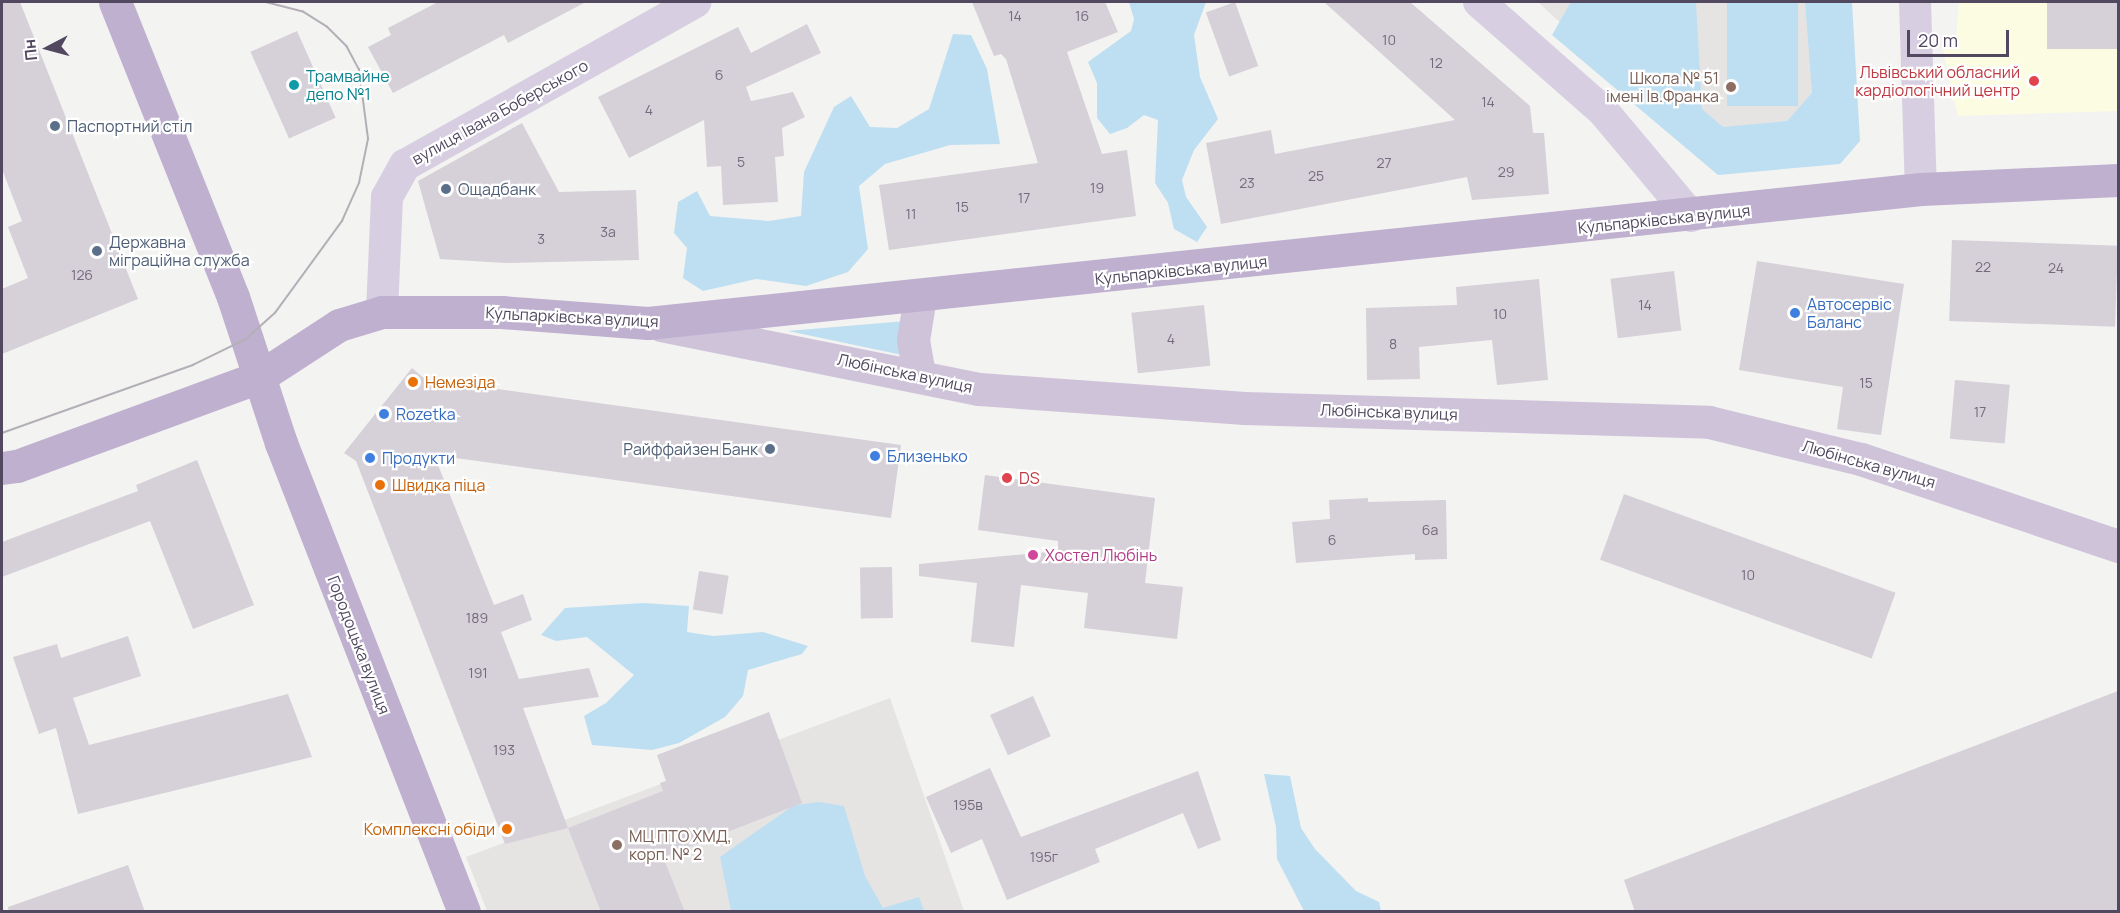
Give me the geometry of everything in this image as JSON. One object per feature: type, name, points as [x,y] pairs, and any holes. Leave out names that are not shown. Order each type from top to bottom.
[{"type":"main road","name":"Городоцька вулиця","points":[[116,2],[233,297],[259,377],[464,912]]},
{"type":"main road","name":"Кульпарківська вулиця","points":[[259,377],[339,325],[382,312],[501,312],[648,323],[920,297],[1690,216],[1921,189],[2118,180]]},
{"type":"main road","points":[[919,374],[913,340],[920,297]]},
{"type":"main road","name":"Любінська вулиця","points":[[648,323],[919,374],[979,388],[1244,408],[1709,422],[1861,459],[2118,546]]},
{"type":"main road","points":[[2,468],[17,466],[259,377]]},
{"type":"street","name":"вулиця Івана Боберського","points":[[382,312],[387,197],[405,165],[695,2]]},
{"type":"street","points":[[1479,2],[1604,111],[1690,216]]},
{"type":"street","points":[[1915,2],[1921,189]]},
{"type":"shaded area","points":[[1129,2],[1206,2],[1194,35],[1200,77],[1218,119],[1194,150],[1182,180],[1186,197],[1207,227],[1197,242],[1174,229],[1168,203],[1155,183],[1158,120],[1144,115],[1127,128],[1110,134],[1097,118],[1097,83],[1088,62],[1131,31],[1134,19]]},
{"type":"shaded area","name":"Школа № 51 імені Ів.Франка","points":[[1538,2],[1830,2],[1835,161],[1718,169]]},
{"type":"shaded area","name":"Школа № 51 імені Ів.Франка","points":[[1571,2],[1696,2],[1702,109],[1723,127],[1787,121],[1812,93],[1805,2],[1852,2],[1860,141],[1840,164],[1718,175],[1552,35]]},
{"type":"shaded area","points":[[1727,2],[1798,2],[1798,106],[1727,106]]},
{"type":"shaded area","name":"Львівський обласний кардіологічний центр","points":[[1959,2],[2118,2],[2118,111],[1958,116],[1943,51],[1956,40]]},
{"type":"shaded area","points":[[953,34],[971,35],[987,69],[1000,144],[950,145],[885,164],[859,186],[868,249],[848,272],[806,286],[756,279],[703,291],[683,278],[687,248],[674,233],[678,202],[697,191],[710,216],[769,221],[801,216],[804,172],[834,107],[851,96],[870,127],[897,128],[929,109]]},
{"type":"shaded area","points":[[906,321],[907,356],[788,331]]},
{"type":"shaded area","points":[[643,603],[689,606],[687,632],[713,636],[763,632],[808,646],[802,654],[748,670],[743,696],[725,717],[679,743],[652,750],[592,745],[584,716],[606,703],[634,675],[587,637],[556,641],[541,635],[565,608]]},
{"type":"shaded area","points":[[890,698],[964,911],[487,911],[466,857]]},
{"type":"shaded area","points":[[1264,774],[1290,776],[1301,828],[1315,849],[1356,891],[1379,902],[1381,911],[1304,911],[1277,859],[1276,827]]},
{"type":"shaded area","points":[[819,802],[844,806],[865,876],[883,908],[919,897],[924,911],[731,911],[720,857],[794,805]]},
{"type":"building","points":[[2,2],[20,2],[138,299],[2,354],[2,289],[28,278],[8,227],[22,221],[2,169]]},
{"type":"building","points":[[438,2],[586,2],[508,43],[504,35],[393,93],[368,47],[391,35],[388,28]]},
{"type":"building","points":[[972,2],[1105,2],[1118,32],[1067,52],[1102,154],[1127,150],[1136,216],[889,250],[879,185],[1038,163],[1006,59],[1001,54],[994,56]]},
{"type":"building","points":[[1235,2],[1258,66],[1229,77],[1206,13]]},
{"type":"building","points":[[1324,2],[1410,2],[1530,106],[1533,133],[1544,133],[1549,194],[1472,200],[1467,177],[1221,224],[1206,143],[1271,130],[1275,154],[1455,120]]},
{"type":"building","points":[[2047,2],[2118,2],[2118,49],[2047,49]]},
{"type":"building","points":[[807,24],[821,53],[746,87],[751,101],[793,92],[805,117],[782,128],[784,156],[775,157],[778,202],[723,205],[721,166],[707,167],[704,120],[629,158],[598,97],[738,27],[751,53]]},
{"type":"building","name":"Трамвайне депо №1","points":[[297,31],[336,118],[289,139],[250,52]]},
{"type":"building","points":[[522,123],[559,192],[636,190],[639,260],[505,263],[440,259],[418,181]]},
{"type":"building","points":[[1952,240],[2118,246],[2115,327],[1949,321]]},
{"type":"building","points":[[1757,261],[1904,284],[1881,435],[1837,429],[1843,387],[1739,370]]},
{"type":"building","points":[[1674,271],[1681,331],[1618,338],[1610,279]]},
{"type":"building","points":[[1539,279],[1548,380],[1497,385],[1492,340],[1419,347],[1420,379],[1367,380],[1366,308],[1457,305],[1456,287]]},
{"type":"building","points":[[1204,305],[1210,366],[1138,373],[1131,313]]},
{"type":"building","points":[[412,368],[425,379],[901,445],[891,518],[434,455],[494,605],[523,594],[532,620],[501,632],[519,679],[589,668],[599,697],[523,708],[568,828],[505,844],[356,461],[344,453]]},
{"type":"building","points":[[1955,380],[2010,385],[2005,444],[1950,439]]},
{"type":"building","points":[[197,460],[254,605],[193,629],[150,521],[2,577],[2,542],[138,491],[136,485]]},
{"type":"building","points":[[985,475],[1155,498],[1145,583],[1183,587],[1177,639],[1084,628],[1088,593],[1021,585],[1014,647],[971,642],[977,583],[919,576],[919,564],[1058,551],[1058,541],[978,530]]},
{"type":"building","points":[[1624,494],[1896,593],[1872,659],[1600,560]]},
{"type":"building","points":[[1368,498],[1368,502],[1446,500],[1447,559],[1415,560],[1415,554],[1296,563],[1292,522],[1330,519],[1329,500]]},
{"type":"building","points":[[892,567],[893,618],[861,619],[860,568]]},
{"type":"building","points":[[699,571],[729,576],[723,614],[693,610]]},
{"type":"building","points":[[128,636],[141,676],[73,698],[89,745],[288,694],[312,757],[78,814],[56,728],[39,734],[13,657],[57,644],[61,658]]},
{"type":"building","points":[[2118,691],[2118,912],[1635,912],[1624,880]]},
{"type":"building","points":[[1033,696],[1051,736],[1008,755],[990,715]]},
{"type":"building","points":[[769,712],[802,803],[663,857],[685,912],[601,912],[568,828],[663,791],[660,783],[666,781],[657,755]]},
{"type":"building","points":[[990,768],[1021,837],[1198,771],[1221,840],[1198,849],[1183,813],[1095,849],[1100,862],[1007,900],[982,839],[951,853],[926,797]]},
{"type":"building","points":[[128,865],[145,912],[9,912],[8,907]]},
{"type":"tram line","points":[[2,433],[193,365],[246,339],[275,313],[342,221],[359,183],[368,139],[359,70],[347,47],[327,27],[303,12],[264,2]]},
{"type":"place","name":"Львівський обласний кардіологічний центр","points":[[2034,81]]},
{"type":"place","name":"Трамвайне депо №1","points":[[294,85]]},
{"type":"place","name":"Школа № 51 імені Ів.Франка","points":[[1731,87]]},
{"type":"place","name":"Паспортний стіл","points":[[55,126]]},
{"type":"place","name":"Ощадбанк","points":[[446,189]]},
{"type":"place","name":"Державна міграційна служба","points":[[97,251]]},
{"type":"place","name":"Автосервіс Баланс","points":[[1795,313]]},
{"type":"place","name":"Немезіда","points":[[413,382]]},
{"type":"place","name":"Rozetka","points":[[384,414]]},
{"type":"place","name":"Райффайзен Банк","points":[[770,449]]},
{"type":"place","name":"Близенько","points":[[875,456]]},
{"type":"place","name":"Продукти","points":[[370,458]]},
{"type":"place","name":"DS","points":[[1007,478]]},
{"type":"place","name":"Швидка піца","points":[[380,485]]},
{"type":"place","name":"Хостел Любінь","points":[[1033,555]]},
{"type":"place","name":"Комплексні обіди","points":[[507,829]]},
{"type":"place","name":"МЦ ПТО ХМД, корп. № 2","points":[[617,845]]}]
